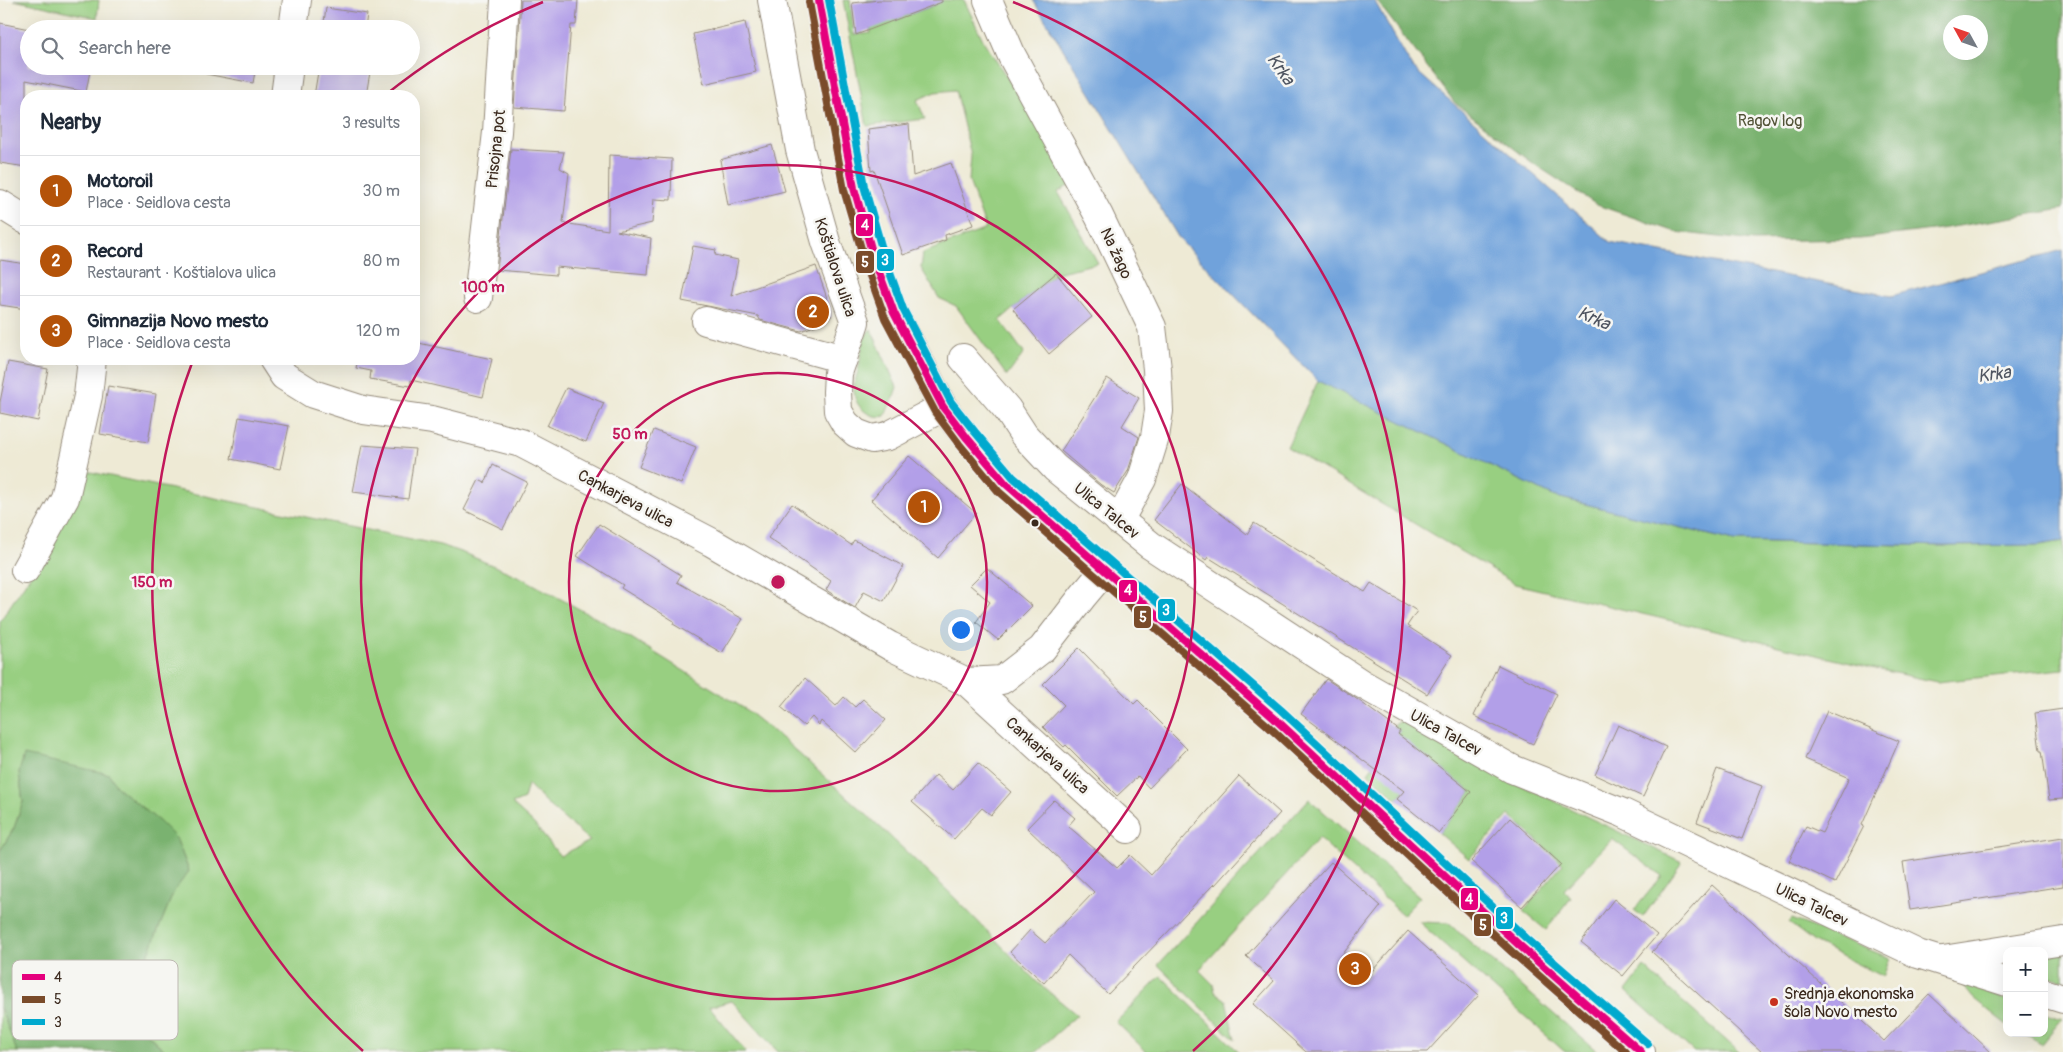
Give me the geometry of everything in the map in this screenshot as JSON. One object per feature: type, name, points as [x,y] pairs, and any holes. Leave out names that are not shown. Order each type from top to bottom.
[{"type":"street","points":[[294,20],[297,0]]},
{"type":"street","name":"Prisojna pot","points":[[478,298],[497,132],[505,0]]},
{"type":"street","name":"Koštialova ulica","points":[[772,0],[800,150],[826,242],[855,322],[838,373],[838,411],[845,423],[856,433],[872,439],[888,436],[943,407]]},
{"type":"street","points":[[819,0],[854,188],[874,259],[894,313],[943,407],[967,438],[1006,484],[1061,530],[1104,571],[1274,718],[1519,945],[1641,1052]]},
{"type":"street","name":"Na žago","points":[[988,0],[1012,56],[1099,216],[1152,327],[1159,411],[1155,437],[1142,479],[1119,521]]},
{"type":"street","points":[[287,90],[288,75]]},
{"type":"street","points":[[0,204],[20,216]]},
{"type":"street","points":[[706,321],[843,359]]},
{"type":"street","name":"Ulica Talcev","points":[[963,358],[1007,409],[1024,435],[1056,468],[1119,521],[1150,545],[1362,684],[1512,769],[1624,813],[1872,934],[1918,954],[2003,981]]},
{"type":"street","points":[[25,570],[65,498],[88,396],[91,365]]},
{"type":"street","name":"Cankarjeva ulica","points":[[277,365],[284,376],[313,394],[363,410],[432,420],[521,443],[711,542],[890,646],[967,682],[1128,829]]},
{"type":"street","name":"Cankarjeva ulica","points":[[967,682],[1002,680],[1042,650],[1104,571]]},
{"type":"street","points":[[1938,960],[2063,941]]},
{"type":"street","points":[[2048,994],[2063,999]]},
{"type":"green space","points":[[14,0],[99,0],[97,18]]},
{"type":"green space","points":[[843,0],[850,0],[854,35],[871,33],[867,0],[886,0],[894,20],[935,5],[934,0],[964,0],[984,42],[1075,182],[1058,192],[1098,263],[1056,273],[1000,320],[1024,353],[1007,376],[956,306],[939,298],[921,268],[923,253],[986,229],[969,181],[971,155],[955,90],[935,92],[917,100],[925,119],[867,126]]},
{"type":"green space","name":"Ragov log","points":[[1376,0],[2063,0],[2063,209],[1940,229],[1860,239],[1754,241],[1676,232],[1597,205],[1534,164],[1455,103]]},
{"type":"green space","points":[[871,329],[897,387],[885,416],[879,417],[863,410],[854,395],[862,346],[865,336]]},
{"type":"green space","points":[[1318,381],[1553,496],[1734,541],[1945,546],[2039,545],[2063,541],[2063,669],[1937,682],[1515,584],[1287,447]]},
{"type":"green space","points":[[81,470],[440,545],[466,554],[520,577],[620,631],[745,709],[786,742],[878,825],[951,894],[1037,982],[1077,1015],[1036,1052],[778,1052],[732,1001],[709,1007],[746,1052],[167,1052],[154,1040],[178,1040],[178,960],[146,960],[174,891],[189,871],[176,838],[117,787],[109,774],[19,772],[23,802],[14,828],[0,851],[0,621],[36,567]],"holes":[[[528,784],[549,806],[590,841],[560,856],[534,824],[512,804],[524,799]]]},
{"type":"green space","points":[[1402,720],[1477,764],[1682,862],[1643,917],[1634,910],[1662,876],[1612,839],[1564,890],[1571,898],[1546,930],[1523,911],[1563,864],[1509,815],[1469,859],[1439,833],[1471,792],[1429,759],[1397,799],[1368,773],[1400,731],[1393,726]]},
{"type":"green space","points":[[24,755],[109,774],[117,787],[160,822],[176,838],[189,871],[174,891],[146,960],[12,960],[12,1039],[0,1007],[0,851],[14,828],[23,802],[19,772]]},
{"type":"green space","points":[[1309,799],[1420,897],[1403,915],[1319,838],[1199,970],[1213,984],[1215,992],[1226,1000],[1235,1040],[1158,965]]},
{"type":"green space","points":[[1792,919],[1890,958],[1883,977],[1814,942],[1789,923]]},
{"type":"green space","points":[[1419,922],[1448,923],[1598,1052],[1565,1052]]},
{"type":"green space","points":[[2063,953],[2063,980],[2048,976],[2048,955]]},
{"type":"green space","points":[[1644,967],[1739,1052],[1694,1052],[1626,991]]},
{"type":"green space","points":[[1161,976],[1239,1052],[1147,1052],[1116,1022]]},
{"type":"green space","points":[[1961,983],[2003,999],[2003,1022],[1973,998]]},
{"type":"green space","points":[[0,1007],[12,1035],[12,1040],[14,1040],[17,1047],[17,1052],[0,1052]]},
{"type":"green space","points":[[2048,1014],[2062,1019],[2048,1036]]},
{"type":"green space","points":[[2029,1037],[2047,1037],[2041,1044]]},
{"type":"green space","points":[[12,1040],[153,1040],[166,1052],[17,1052]]},
{"type":"water","name":"Krka","points":[[1033,0],[1374,0],[1412,67],[1610,242],[1891,296],[2063,250],[2063,541],[2039,545],[1945,546],[1734,541],[1553,496],[1318,381],[1180,240]]},
{"type":"building","points":[[521,0],[578,0],[576,25],[571,25],[564,111],[514,107]]},
{"type":"building","points":[[879,0],[942,0],[942,2],[856,35],[852,3]]},
{"type":"building","points":[[326,8],[367,14],[366,20],[324,20]]},
{"type":"building","points":[[745,22],[756,72],[704,84],[693,34]]},
{"type":"building","points":[[0,23],[20,27],[20,75],[89,75],[86,90],[76,90],[26,80],[26,90],[20,90],[20,166],[0,163]]},
{"type":"building","points":[[211,75],[254,75],[253,83]]},
{"type":"building","points":[[318,75],[370,75],[367,90],[315,90]]},
{"type":"building","points":[[909,124],[913,176],[951,163],[973,225],[945,235],[946,240],[903,255],[874,170],[871,171],[868,129]]},
{"type":"building","points":[[772,145],[785,191],[728,205],[720,160]]},
{"type":"building","points":[[511,149],[564,152],[560,168],[569,173],[563,223],[608,230],[609,155],[672,159],[671,200],[654,199],[652,223],[617,231],[651,238],[648,275],[556,267],[556,275],[497,270]]},
{"type":"building","points":[[693,246],[716,250],[715,255],[738,260],[731,296],[816,266],[830,307],[831,317],[801,331],[760,320],[758,316],[682,301]]},
{"type":"building","points":[[0,260],[20,263],[20,308],[0,305]]},
{"type":"building","points":[[1056,273],[1092,317],[1049,354],[1013,309]]},
{"type":"building","points":[[420,343],[492,359],[483,397],[411,380],[410,386],[370,379],[371,371],[356,368],[357,365],[420,365]]},
{"type":"building","points":[[8,362],[48,369],[38,421],[0,413],[0,402]]},
{"type":"building","points":[[1107,378],[1139,398],[1122,426],[1139,437],[1128,471],[1114,493],[1101,485],[1061,451]]},
{"type":"building","points":[[108,386],[156,394],[148,442],[100,434]]},
{"type":"building","points":[[566,388],[604,403],[586,442],[547,426]]},
{"type":"building","points":[[239,417],[289,426],[280,469],[231,459]]},
{"type":"building","points":[[654,430],[696,447],[681,484],[639,467]]},
{"type":"building","points":[[362,445],[415,449],[408,499],[353,492]]},
{"type":"building","points":[[909,456],[976,513],[938,558],[871,500]]},
{"type":"building","points":[[493,465],[527,482],[503,529],[464,510],[479,480],[485,483]]},
{"type":"building","points":[[1182,484],[1247,534],[1254,523],[1365,592],[1371,583],[1417,611],[1407,626],[1452,655],[1427,694],[1208,557],[1206,560],[1154,520]]},
{"type":"building","points":[[792,504],[851,545],[854,540],[903,566],[884,601],[864,591],[855,608],[826,590],[831,581],[768,538]]},
{"type":"building","points":[[599,524],[681,575],[677,582],[743,619],[722,653],[673,624],[674,621],[621,588],[623,585],[577,556]]},
{"type":"building","points":[[987,568],[1032,606],[998,640],[976,622],[990,602],[970,585]]},
{"type":"building","points":[[1079,648],[1134,704],[1138,700],[1187,749],[1149,788],[1138,776],[1117,796],[1066,745],[1064,747],[1043,727],[1064,705],[1043,684]]},
{"type":"building","points":[[1498,665],[1557,694],[1533,744],[1474,716]]},
{"type":"building","points":[[805,678],[836,706],[844,697],[855,707],[863,699],[886,720],[856,753],[821,721],[819,725],[812,717],[804,726],[781,707]]},
{"type":"building","points":[[1326,679],[1400,731],[1398,734],[1471,792],[1439,833],[1397,799],[1404,791],[1301,714]]},
{"type":"building","points":[[2063,709],[2063,799],[2049,800],[2035,713]]},
{"type":"building","points":[[1827,711],[1899,741],[1862,825],[1864,826],[1835,883],[1789,861],[1806,826],[1822,833],[1849,778],[1805,759]]},
{"type":"building","points":[[1618,725],[1666,747],[1643,797],[1595,775]]},
{"type":"building","points":[[978,763],[1011,792],[991,815],[982,808],[954,839],[912,802],[936,775],[953,790]]},
{"type":"building","points":[[1717,769],[1762,786],[1742,839],[1697,822]]},
{"type":"building","points":[[1239,776],[1280,813],[1215,885],[1108,994],[1068,955],[1044,983],[1010,952],[1030,930],[1045,943],[1094,892],[1027,828],[1054,800],[1075,818],[1068,826],[1117,868],[1130,855],[1151,875]]},
{"type":"building","points":[[1510,818],[1561,864],[1522,907],[1471,861]]},
{"type":"building","points":[[2063,837],[2063,886],[1910,910],[1903,862]]},
{"type":"building","points":[[1331,862],[1381,906],[1338,960],[1363,981],[1408,931],[1479,995],[1427,1052],[1306,1052],[1253,1004],[1274,981],[1246,956]]},
{"type":"building","name":"Srednja ekonomska šola Novo mesto","points":[[1712,885],[1884,1041],[1929,994],[1991,1052],[1762,1052],[1652,952]]},
{"type":"building","points":[[1614,899],[1657,935],[1623,976],[1581,942]]},
{"type":"transit line","name":"4","points":[[819,0],[854,188],[874,259],[894,313],[943,407],[967,438],[1006,484],[1274,718],[1519,945],[1641,1052]]},
{"type":"transit line","name":"3","points":[[829,0],[864,186],[884,256],[903,309],[951,402],[1013,477],[1281,710],[1526,938],[1648,1044]]},
{"type":"transit line","name":"5","points":[[809,2],[844,190],[865,262],[885,318],[935,412],[959,444],[999,492],[1267,725],[1512,952],[1626,1052]]},
{"type":"place","name":"Record","points":[[813,312]]},
{"type":"place","name":"Motoroil","points":[[924,507]]},
{"type":"place","name":"Gimnazija Novo mesto","points":[[1355,969]]},
{"type":"place","name":"Srednja ekonomska šola Novo mesto","points":[[1774,1002]]}]
